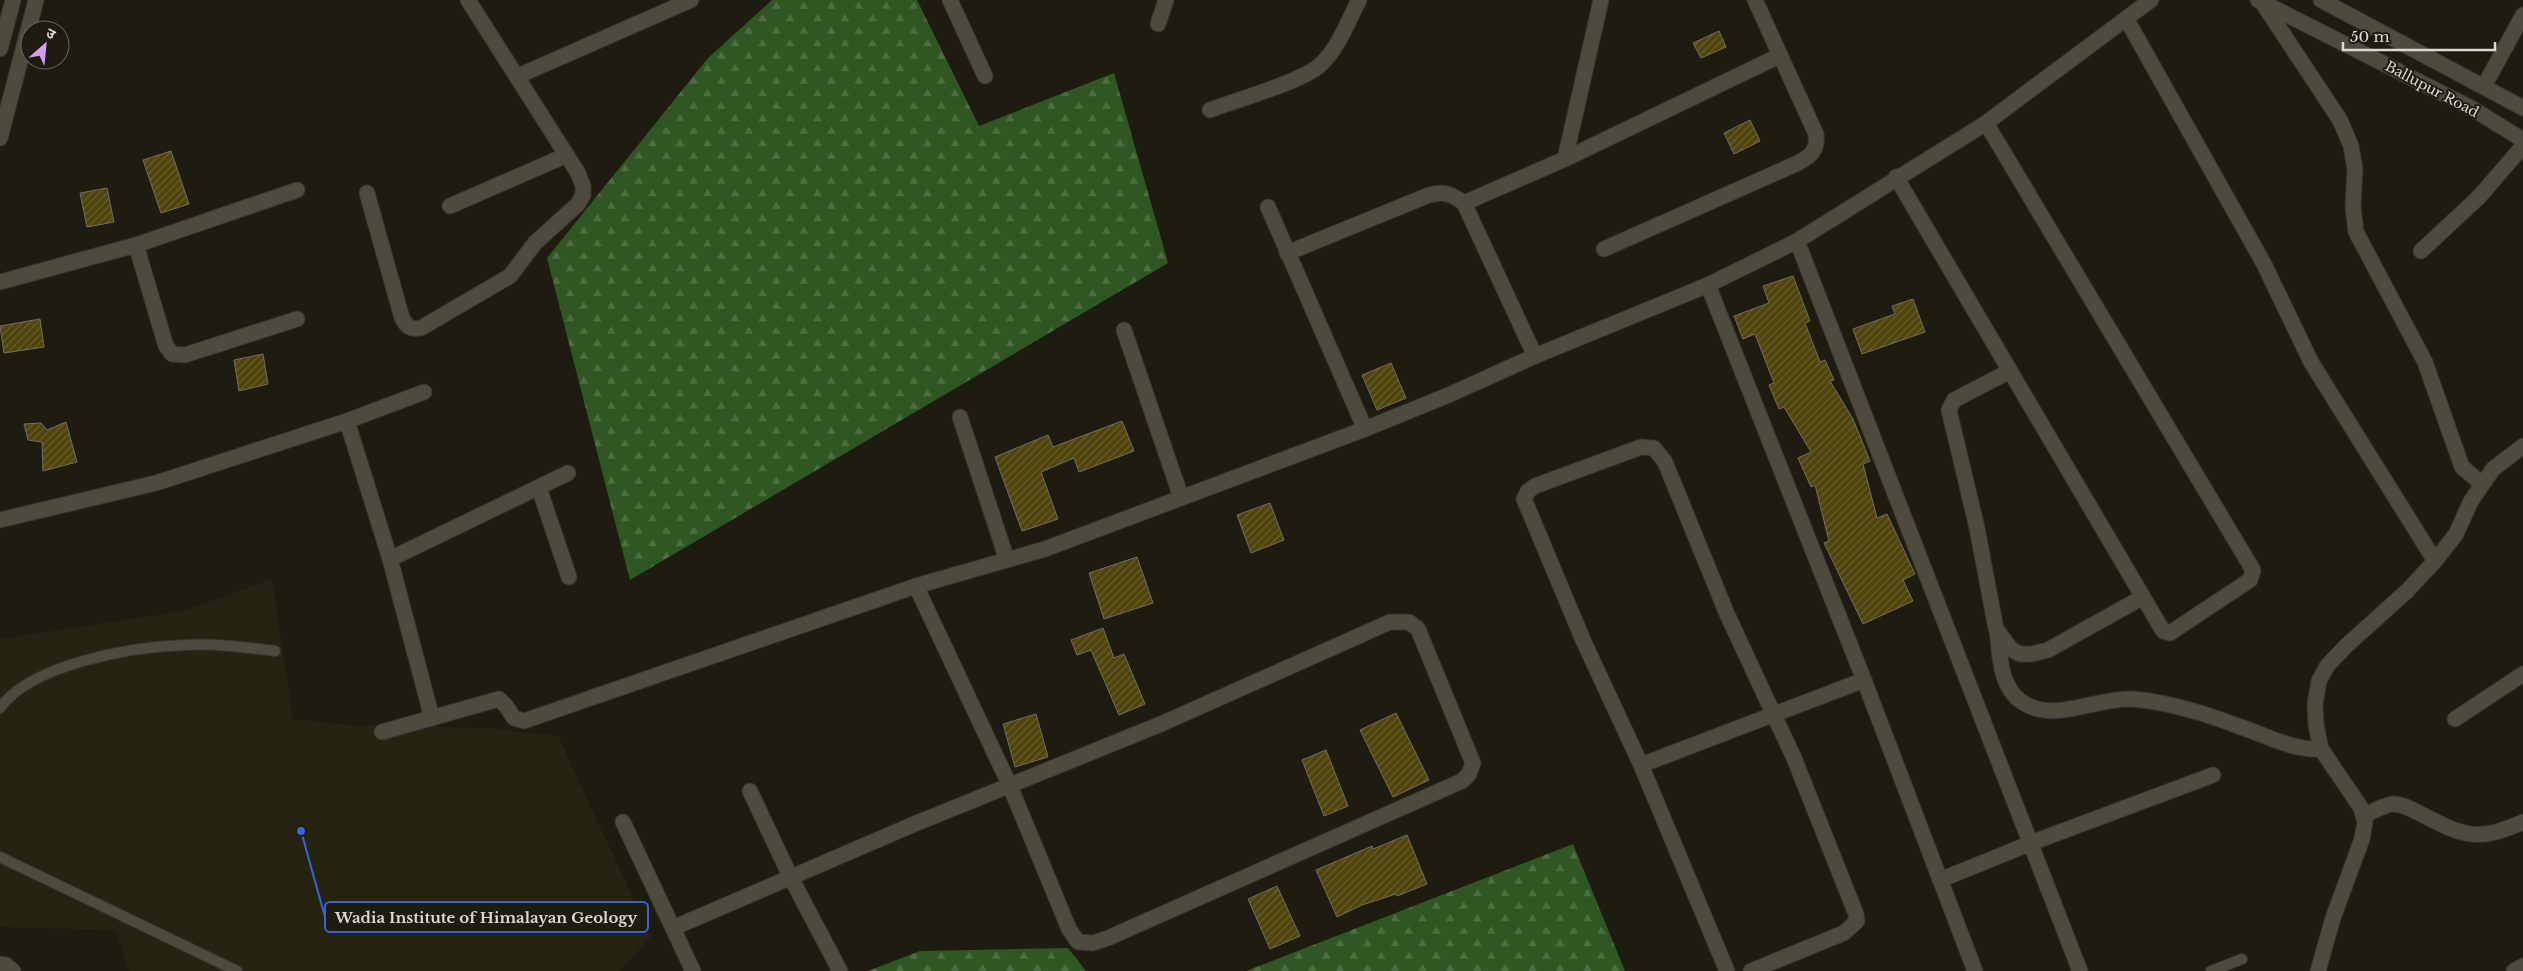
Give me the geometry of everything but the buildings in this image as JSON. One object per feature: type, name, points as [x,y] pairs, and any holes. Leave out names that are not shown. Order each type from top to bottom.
[{"type":"street","points":[[0,49],[13,0]]},
{"type":"street","points":[[0,138],[36,0]]},
{"type":"street","points":[[367,193],[402,318],[406,325],[413,329],[421,328],[510,276],[535,242],[578,204],[583,195],[583,186],[567,155],[468,0]]},
{"type":"street","points":[[518,76],[691,0]]},
{"type":"street","points":[[950,0],[985,76]]},
{"type":"street","points":[[1158,24],[1166,0]]},
{"type":"street","points":[[1210,110],[1300,76],[1319,66],[1333,50],[1358,0]]},
{"type":"street","points":[[1565,159],[1601,0]]},
{"type":"street","points":[[1604,249],[1798,163],[1814,152],[1817,142],[1816,134],[1755,0]]},
{"type":"street","points":[[382,732],[499,699],[514,718],[524,721],[916,586],[1045,548],[1365,429],[1451,394],[1535,356],[1708,285],[1797,241],[1896,177],[1986,123],[2127,20],[2151,0]]},
{"type":"street","name":"Ballupur Road","points":[[2321,0],[2342,5],[2523,108]]},
{"type":"street","points":[[2260,1],[2340,120],[2351,146],[2354,168],[2353,207],[2356,232],[2425,362],[2462,467],[2482,484]]},
{"type":"street","name":"Ballupur Road","points":[[2260,1],[2473,109],[2523,140]]},
{"type":"street","points":[[2484,86],[2523,15]]},
{"type":"street","points":[[2127,20],[2264,264],[2311,362],[2435,561]]},
{"type":"street","points":[[1464,203],[1565,159],[1779,56]]},
{"type":"street","points":[[1896,177],[2163,631],[2170,633],[2250,580],[2253,570],[1986,123]]},
{"type":"street","points":[[2421,251],[2479,196],[2523,146]]},
{"type":"street","points":[[450,206],[567,155]]},
{"type":"street","points":[[0,282],[136,245],[297,190]]},
{"type":"street","points":[[1288,253],[1429,195],[1443,192],[1452,194],[1464,203],[1535,356]]},
{"type":"street","points":[[1268,207],[1365,429]]},
{"type":"street","points":[[1797,241],[2080,971]]},
{"type":"street","points":[[136,245],[166,346],[172,354],[185,355],[297,319]]},
{"type":"street","points":[[1708,285],[1864,680],[1976,971]]},
{"type":"street","points":[[1124,330],[1181,497]]},
{"type":"street","points":[[2010,371],[1954,400],[1949,410],[1977,528],[2006,686],[2020,702],[2038,711],[2056,711],[2130,699],[2157,702],[2240,727],[2293,748],[2321,749]]},
{"type":"street","points":[[0,520],[156,483],[348,421],[424,392]]},
{"type":"street","points":[[960,416],[1007,560]]},
{"type":"street","points":[[348,421],[390,559],[432,718]]},
{"type":"street","points":[[2318,971],[2333,918],[2362,839],[2365,822],[2353,796],[2321,749],[2316,725],[2315,704],[2319,682],[2327,666],[2408,591],[2435,561],[2456,534],[2471,501],[2493,469],[2523,446]]},
{"type":"street","points":[[1727,971],[1640,765],[1583,640],[1524,499],[1528,491],[1535,486],[1641,447],[1654,448],[1660,454],[1727,614],[1775,715],[1829,842],[1856,914],[1857,921],[1844,933],[1752,971]]},
{"type":"street","points":[[390,559],[568,473]]},
{"type":"street","points":[[539,488],[569,577]]},
{"type":"street","points":[[673,928],[790,876],[1010,786],[1161,724],[1390,622],[1409,622],[1418,629],[1472,763],[1468,774],[1462,781],[1092,943],[1078,942],[1069,929],[1010,786],[916,586]]},
{"type":"street","points":[[1996,628],[2011,649],[2020,654],[2032,654],[2048,650],[2143,597]]},
{"type":"street","points":[[2455,719],[2523,674]]},
{"type":"street","points":[[1640,765],[1864,680]]},
{"type":"street","points":[[1940,880],[2031,843],[2213,775]]},
{"type":"street","points":[[750,791],[790,876],[840,971]]},
{"type":"street","points":[[2363,816],[2392,804],[2405,807],[2448,828],[2475,835],[2489,835],[2523,822]]},
{"type":"street","points":[[623,822],[693,971]]},
{"type":"street","points":[[0,964],[6,965],[13,971]]},
{"type":"street","points":[[2514,971],[2523,966]]},
{"type":"lane","points":[[0,708],[6,699],[26,685],[53,672],[88,660],[130,650],[184,644],[225,645],[275,651]]},
{"type":"lane","points":[[0,857],[237,971]]},
{"type":"lane","points":[[2211,971],[2242,959]]},
{"type":"shaded area","points":[[272,579],[293,719],[349,725],[487,728],[558,736],[651,937],[619,971],[129,971],[116,930],[0,927],[0,639],[183,611]]},
{"type":"green space","points":[[772,0],[917,0],[979,126],[1114,73],[1168,263],[630,580],[547,258],[708,58]]},
{"type":"green space","points":[[1573,844],[1625,971],[1246,971]]},
{"type":"green space","points":[[1068,948],[1086,971],[868,971],[920,951]]},
{"type":"place","name":"Wadia Institute of Himalayan Geology","points":[[301,831]]}]
